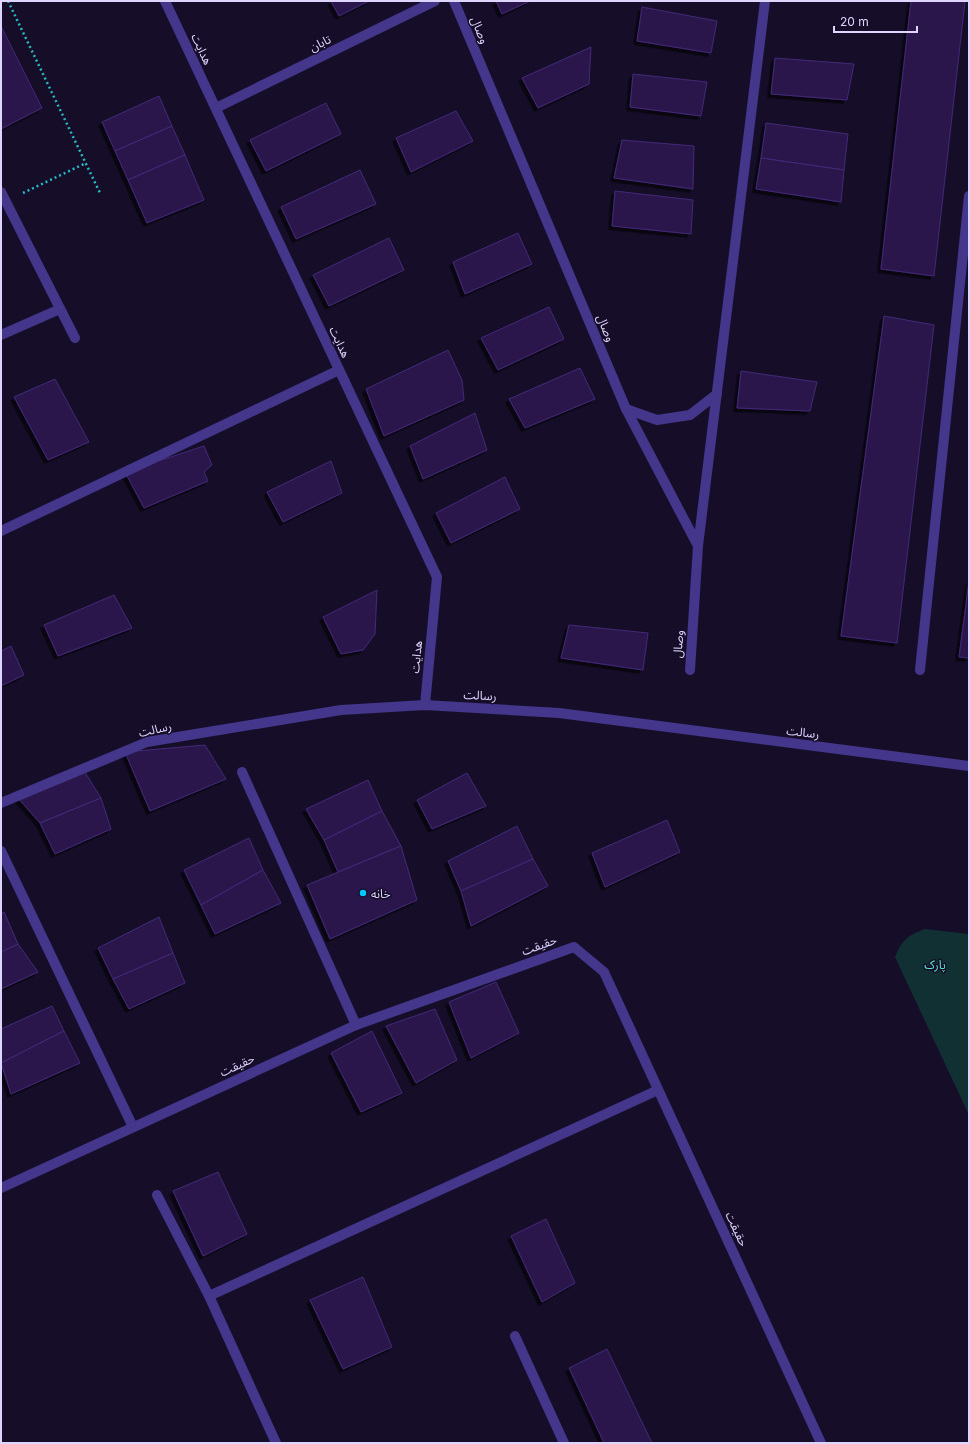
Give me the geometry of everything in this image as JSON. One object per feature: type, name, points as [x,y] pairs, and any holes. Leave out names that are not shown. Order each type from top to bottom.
[{"type":"street","name":"هدایت","points":[[165,1],[437,577],[425,705]]},
{"type":"street","name":"تابان","points":[[216,108],[435,1]]},
{"type":"street","name":"وصال","points":[[454,1],[626,409],[698,546],[690,670]]},
{"type":"street","points":[[698,546],[766,1]]},
{"type":"street","points":[[1,192],[75,338]]},
{"type":"street","points":[[920,670],[969,196]]},
{"type":"street","points":[[1,335],[60,309]]},
{"type":"street","points":[[1,531],[339,370]]},
{"type":"street","points":[[626,409],[657,420],[690,415],[717,394]]},
{"type":"street","name":"رسالت","points":[[1,803],[148,742],[341,710],[425,705],[559,713],[969,766]]},
{"type":"street","points":[[242,772],[356,1025]]},
{"type":"street","points":[[1,851],[133,1127]]},
{"type":"street","name":"حقیقت","points":[[1,1188],[356,1025],[574,947],[604,972],[821,1443]]},
{"type":"street","points":[[209,1296],[658,1090]]},
{"type":"street","points":[[157,1195],[209,1296],[276,1443]]},
{"type":"street","points":[[515,1336],[564,1443]]},
{"type":"path","points":[[8,1],[100,193]]},
{"type":"path","points":[[6,202],[86,163]]},
{"type":"green space","name":"پارک","points":[[925,929],[969,934],[969,1115],[895,957],[900,946],[906,939]]},
{"type":"building","points":[[331,1],[369,1],[339,16]]},
{"type":"building","points":[[496,1],[530,1],[502,14]]},
{"type":"building","points":[[911,1],[965,1],[934,276],[881,269]]},
{"type":"building","points":[[642,7],[717,21],[711,53],[637,41]]},
{"type":"building","points":[[1,26],[42,108],[1,129]]},
{"type":"building","points":[[591,47],[589,84],[538,108],[522,78]]},
{"type":"building","points":[[775,58],[854,64],[847,100],[771,94]]},
{"type":"building","points":[[633,74],[707,82],[701,116],[630,107]]},
{"type":"building","points":[[159,96],[172,126],[115,151],[102,122]]},
{"type":"building","points":[[326,103],[341,134],[266,171],[250,140]]},
{"type":"building","points":[[456,111],[473,141],[411,172],[396,138]]},
{"type":"building","points":[[766,123],[848,134],[844,170],[761,158]]},
{"type":"building","points":[[172,126],[185,155],[128,180],[115,151]]},
{"type":"building","points":[[622,140],[694,146],[693,189],[614,178]]},
{"type":"building","points":[[185,155],[204,200],[147,223],[128,180]]},
{"type":"building","points":[[761,158],[844,170],[841,202],[756,189]]},
{"type":"building","points":[[360,170],[376,204],[296,239],[281,207]]},
{"type":"building","points":[[615,191],[693,200],[691,234],[612,226]]},
{"type":"building","points":[[518,233],[532,264],[465,294],[453,262]]},
{"type":"building","points":[[389,238],[404,270],[329,306],[313,275]]},
{"type":"building","points":[[549,307],[564,339],[498,370],[481,338]]},
{"type":"building","points":[[884,316],[934,325],[897,643],[841,636]]},
{"type":"building","points":[[448,350],[462,380],[464,400],[384,436],[366,389]]},
{"type":"building","points":[[580,368],[595,399],[525,428],[509,399]]},
{"type":"building","points":[[741,371],[817,382],[810,411],[737,408]]},
{"type":"building","points":[[55,379],[89,442],[48,460],[14,397]]},
{"type":"building","points":[[475,413],[487,450],[423,479],[410,446]]},
{"type":"building","points":[[204,446],[212,465],[204,472],[208,481],[144,508],[125,472]]},
{"type":"building","points":[[331,461],[342,493],[283,522],[267,492]]},
{"type":"building","points":[[505,477],[520,509],[451,543],[436,513]]},
{"type":"building","points":[[969,581],[969,658],[959,657]]},
{"type":"building","points":[[377,590],[375,634],[363,650],[341,654],[323,617]]},
{"type":"building","points":[[114,595],[132,628],[58,656],[44,625]]},
{"type":"building","points":[[569,625],[648,633],[643,670],[561,658]]},
{"type":"building","points":[[11,646],[24,675],[1,686],[1,651]]},
{"type":"building","points":[[205,745],[226,779],[150,811],[125,752]]},
{"type":"building","points":[[83,769],[101,798],[40,823],[16,796]]},
{"type":"building","points":[[467,773],[486,806],[432,829],[417,800]]},
{"type":"building","points":[[368,780],[382,811],[324,840],[306,809]]},
{"type":"building","points":[[101,798],[111,829],[55,854],[40,823]]},
{"type":"building","points":[[382,811],[401,846],[338,872],[324,840]]},
{"type":"building","points":[[667,820],[680,852],[605,887],[592,853]]},
{"type":"building","points":[[517,826],[533,859],[461,891],[448,861]]},
{"type":"building","points":[[249,838],[263,870],[201,905],[184,870]]},
{"type":"building","name":"خانه","points":[[401,846],[417,900],[330,939],[307,885]]},
{"type":"building","points":[[533,859],[548,886],[471,926],[461,891]]},
{"type":"building","points":[[263,870],[281,903],[215,934],[201,905]]},
{"type":"building","points":[[4,912],[18,944],[1,952],[1,914]]},
{"type":"building","points":[[159,917],[173,953],[113,979],[98,948]]},
{"type":"building","points":[[18,944],[38,972],[1,989],[1,952]]},
{"type":"building","points":[[173,953],[185,983],[129,1009],[113,979]]},
{"type":"building","points":[[496,982],[519,1033],[471,1058],[449,1002]]},
{"type":"building","points":[[52,1006],[64,1031],[1,1063],[1,1029]]},
{"type":"building","points":[[435,1009],[457,1060],[416,1083],[386,1026]]},
{"type":"building","points":[[64,1031],[80,1063],[11,1094],[1,1063]]},
{"type":"building","points":[[372,1031],[402,1093],[361,1112],[331,1053]]},
{"type":"building","points":[[218,1172],[247,1234],[203,1256],[173,1191]]},
{"type":"building","points":[[546,1219],[575,1283],[542,1302],[511,1236]]},
{"type":"building","points":[[363,1277],[392,1347],[343,1369],[310,1300]]},
{"type":"building","points":[[607,1349],[652,1443],[604,1443],[569,1368]]},
{"type":"place","name":"خانه","points":[[363,893]]}]
